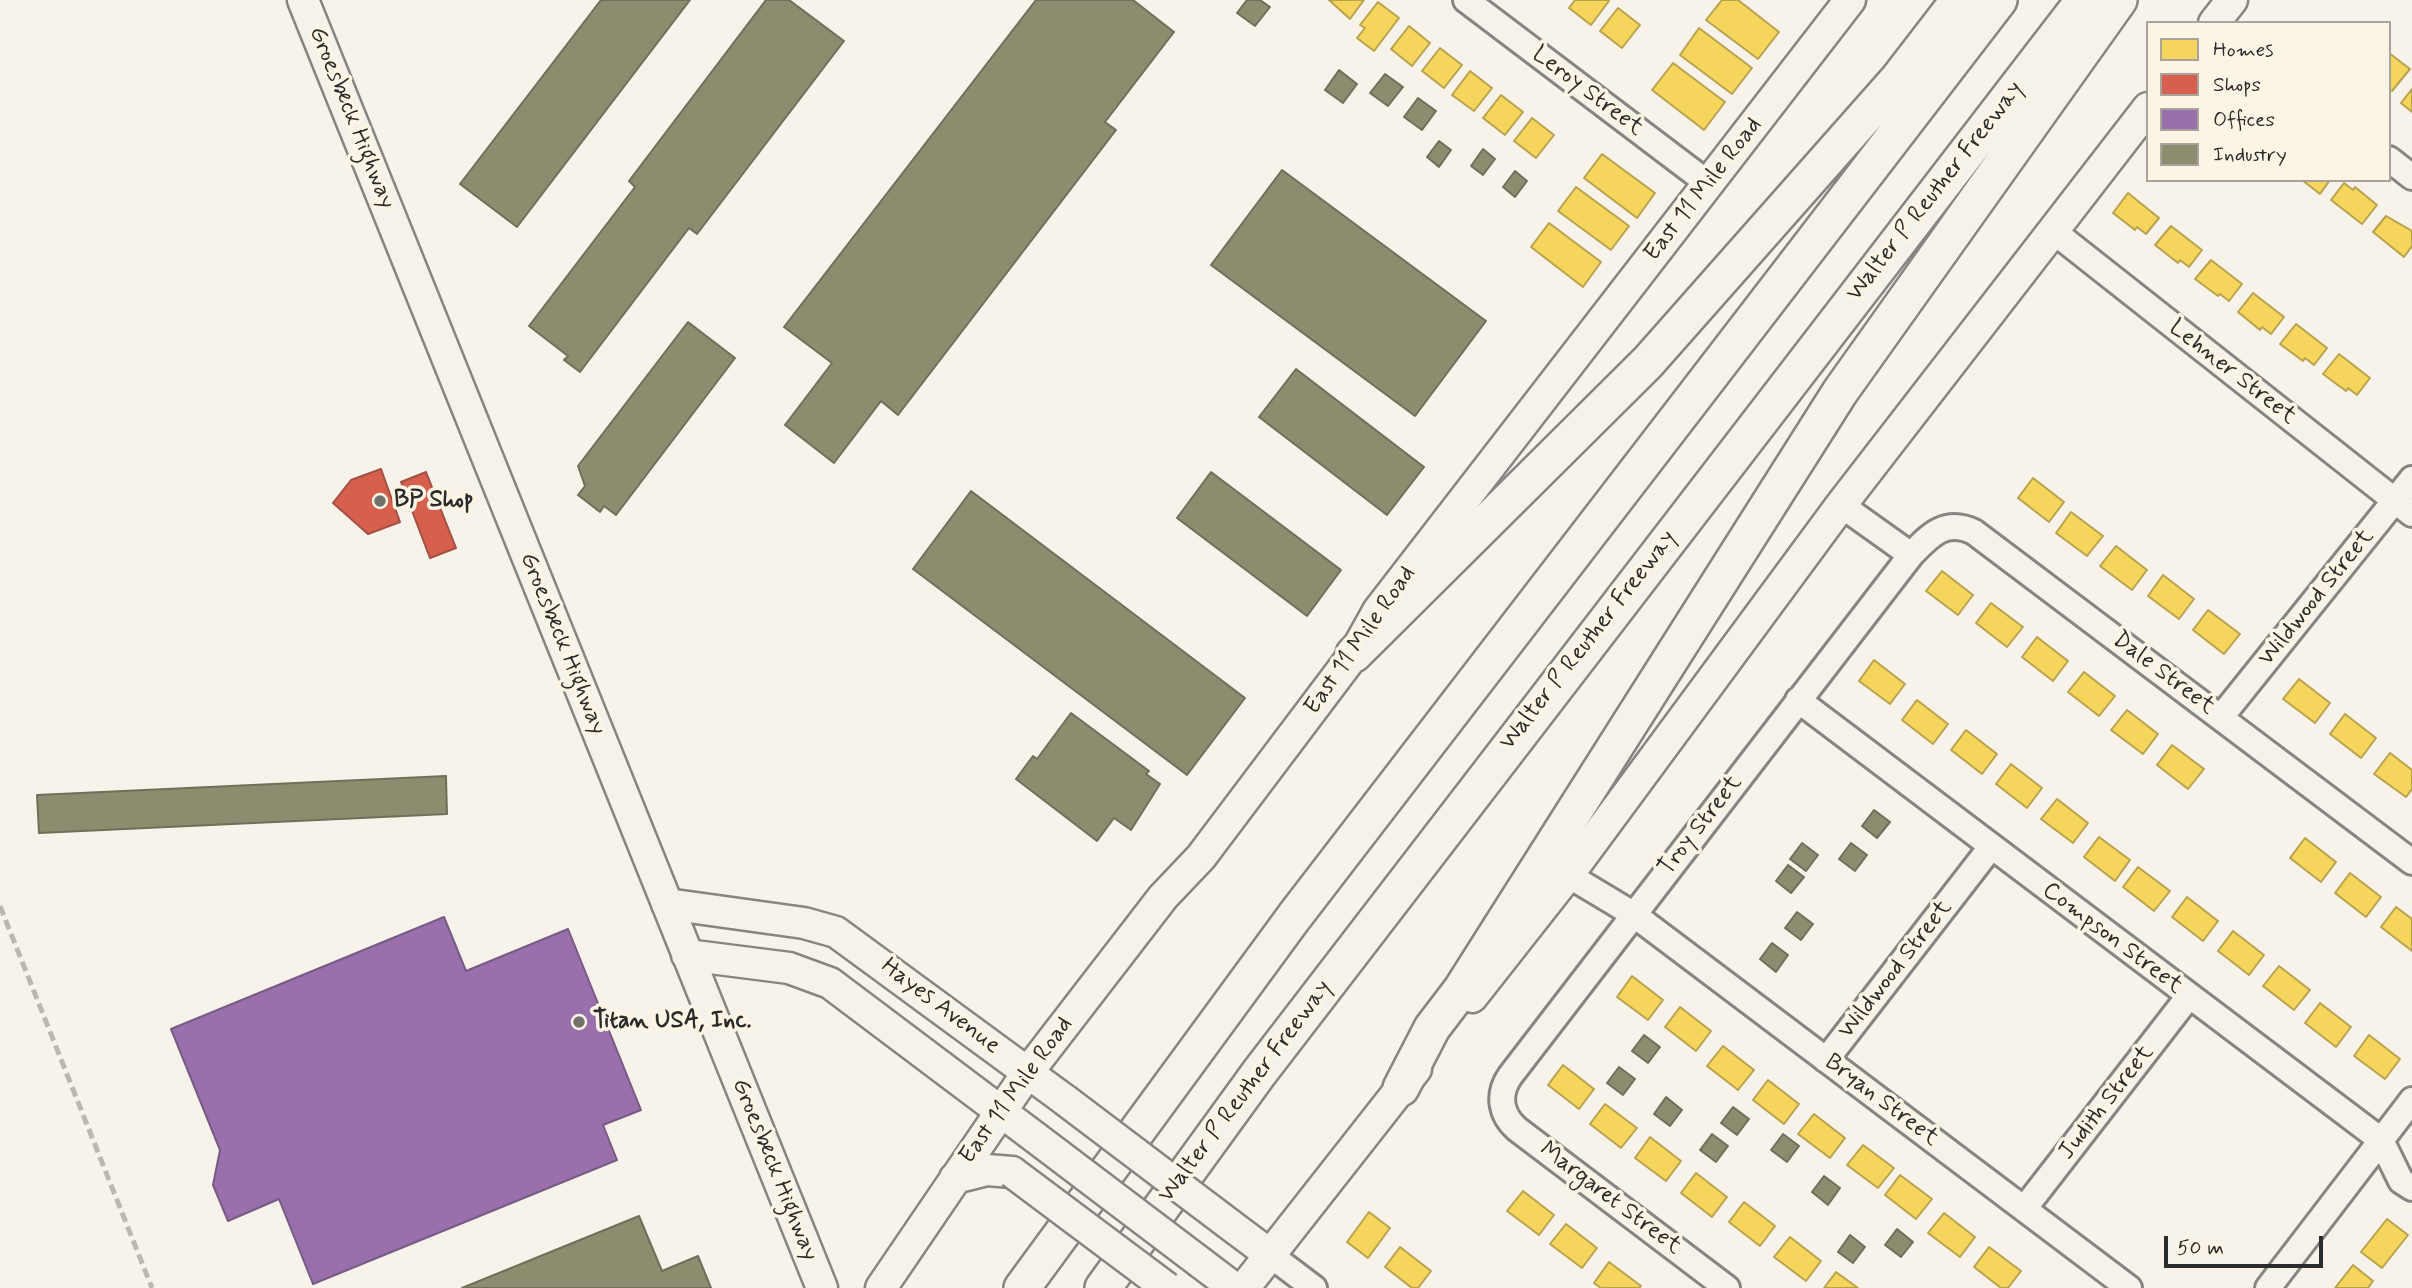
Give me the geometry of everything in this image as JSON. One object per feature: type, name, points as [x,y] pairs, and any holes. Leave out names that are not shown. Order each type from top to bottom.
[{"type":"highway","points":[[1354,654],[1648,362],[1899,78],[1959,0]]},
{"type":"highway","points":[[1022,1288],[1294,917],[1998,0]]},
{"type":"highway","name":"Walter P Reuther Freeway","points":[[1102,1288],[1275,1051],[2084,0]]},
{"type":"highway","points":[[1401,1088],[1432,1028],[1461,990],[1840,392],[2119,0]]},
{"type":"main road","name":"Groesbeck Highway","points":[[303,0],[822,1288]]},
{"type":"main road","name":"East 11 Mile Road","points":[[881,1288],[1028,1072],[1163,897],[1201,857],[1354,654],[1378,611],[1850,0]]},
{"type":"main road","points":[[2216,21],[2232,0]]},
{"type":"main road","points":[[1244,1288],[1568,875],[1841,505],[2146,111]]},
{"type":"main road","name":"Hayes Avenue","points":[[667,904],[804,923],[836,932],[1028,1072],[1269,1254]]},
{"type":"main road","name":"Hayes Avenue","points":[[687,955],[789,968],[830,983],[1234,1288]]},
{"type":"main road","points":[[955,1178],[987,1170],[1012,1172],[1167,1288]]},
{"type":"street","name":"Leroy Street","points":[[1466,0],[1709,184]]},
{"type":"street","points":[[2391,161],[2412,177]]},
{"type":"street","name":"Lehner Street","points":[[2053,231],[2403,507]]},
{"type":"street","name":"Wildwood Street","points":[[2221,717],[2403,507],[2412,479]]},
{"type":"street","points":[[1841,505],[1911,555]]},
{"type":"street","name":"Dale Street","points":[[1911,555],[1937,530],[1963,526],[1974,532],[2412,862]]},
{"type":"street","name":"Troy Street","points":[[1502,1103],[1502,1092],[1510,1076],[1911,555]]},
{"type":"street","name":"Compson Street","points":[[1798,700],[2381,1140],[2402,1181],[2412,1188]]},
{"type":"street","name":"Wildwood Street","points":[[1826,1060],[1991,847]]},
{"type":"street","name":"Bryan Street","points":[[1568,875],[1633,914],[2129,1288]]},
{"type":"street","name":"Judith Street","points":[[2024,1209],[2189,996]]},
{"type":"street","points":[[2268,1288],[2412,1100]]},
{"type":"street","name":"Margaret Street","points":[[1502,1103],[1504,1114],[1517,1129],[1727,1288]]},
{"type":"street","name":"Hayes Avenue","points":[[1269,1254],[1314,1288]]},
{"type":"building: Homes","points":[[1329,0],[1364,0],[1350,19]]},
{"type":"building: Homes","points":[[1575,0],[1609,1],[1591,25],[1569,8]]},
{"type":"building: Homes","points":[[1722,0],[1738,0],[1779,32],[1758,59],[1706,20]]},
{"type":"building: Homes","points":[[1378,2],[1399,18],[1374,51],[1357,38],[1365,28],[1360,25]]},
{"type":"building: Homes","points":[[1618,8],[1640,25],[1622,48],[1600,31]]},
{"type":"building: Homes","points":[[1409,26],[1430,43],[1412,66],[1391,49]]},
{"type":"building: Homes","points":[[1699,28],[1752,68],[1732,94],[1680,55]]},
{"type":"building: Homes","points":[[1440,48],[1462,65],[1444,88],[1422,71]]},
{"type":"building: Homes","points":[[2391,55],[2410,69],[2391,90]]},
{"type":"building: Homes","points":[[1673,63],[1725,102],[1704,130],[1652,90]]},
{"type":"building: Homes","points":[[1470,71],[1492,88],[1474,111],[1452,95]]},
{"type":"building: Homes","points":[[2412,89],[2412,112],[2401,103]]},
{"type":"building: Homes","points":[[1501,95],[1523,112],[1505,135],[1483,118]]},
{"type":"building: Homes","points":[[1532,118],[1554,135],[1536,158],[1514,141]]},
{"type":"building: Homes","points":[[1602,154],[1655,193],[1637,218],[1584,178]]},
{"type":"building: Homes","points":[[2305,182],[2329,182],[2320,194]]},
{"type":"building: Homes","points":[[2344,183],[2353,190],[2355,187],[2377,205],[2362,224],[2331,200]]},
{"type":"building: Homes","points":[[1576,187],[1629,226],[1611,250],[1558,211]]},
{"type":"building: Homes","points":[[2128,193],[2159,218],[2146,234],[2137,227],[2135,230],[2113,213]]},
{"type":"building: Homes","points":[[2386,216],[2412,231],[2412,246],[2404,257],[2373,232]]},
{"type":"building: Homes","points":[[1549,223],[1601,262],[1583,287],[1531,247]]},
{"type":"building: Homes","points":[[2171,226],[2202,250],[2189,267],[2180,260],[2178,263],[2155,245]]},
{"type":"building: Homes","points":[[2211,260],[2242,284],[2229,301],[2195,279]]},
{"type":"building: Homes","points":[[2253,293],[2284,317],[2271,334],[2262,327],[2260,330],[2238,312]]},
{"type":"building: Homes","points":[[2296,324],[2327,348],[2314,365],[2305,358],[2303,361],[2280,344]]},
{"type":"building: Homes","points":[[2339,354],[2370,378],[2357,395],[2348,388],[2346,391],[2323,374]]},
{"type":"building: Homes","points":[[2033,478],[2064,502],[2049,522],[2018,498]]},
{"type":"building: Homes","points":[[2071,512],[2103,536],[2087,556],[2056,533]]},
{"type":"building: Homes","points":[[2116,546],[2147,570],[2132,590],[2100,566]]},
{"type":"building: Homes","points":[[1942,571],[1973,595],[1958,615],[1926,591]]},
{"type":"building: Homes","points":[[2163,575],[2194,599],[2179,619],[2148,596]]},
{"type":"building: Homes","points":[[1991,603],[2023,627],[2007,647],[1976,623]]},
{"type":"building: Homes","points":[[2208,610],[2240,634],[2224,654],[2193,630]]},
{"type":"building: Homes","points":[[2037,637],[2068,661],[2053,681],[2022,657]]},
{"type":"building: Homes","points":[[1874,660],[1905,684],[1890,704],[1859,681]]},
{"type":"building: Homes","points":[[2084,672],[2115,696],[2099,716],[2068,692]]},
{"type":"building: Homes","points":[[2299,679],[2330,703],[2315,723],[2283,699]]},
{"type":"building: Homes","points":[[1917,700],[1948,724],[1933,744],[1902,720]]},
{"type":"building: Homes","points":[[2127,710],[2158,734],[2143,754],[2111,730]]},
{"type":"building: Homes","points":[[2345,714],[2376,738],[2361,758],[2330,734]]},
{"type":"building: Homes","points":[[1966,730],[1997,754],[1982,774],[1951,750]]},
{"type":"building: Homes","points":[[2172,745],[2204,769],[2188,789],[2157,765]]},
{"type":"building: Homes","points":[[2390,753],[2412,770],[2412,789],[2406,797],[2374,774]]},
{"type":"building: Homes","points":[[2011,764],[2042,788],[2027,808],[1996,784]]},
{"type":"building: Homes","points":[[2057,799],[2088,823],[2073,843],[2041,819]]},
{"type":"building: Homes","points":[[2099,837],[2130,860],[2115,881],[2084,857]]},
{"type":"building: Homes","points":[[2305,838],[2336,862],[2321,882],[2290,858]]},
{"type":"building: Homes","points":[[2138,867],[2170,891],[2154,911],[2123,887]]},
{"type":"building: Homes","points":[[2350,873],[2381,897],[2366,917],[2335,893]]},
{"type":"building: Homes","points":[[2187,897],[2218,921],[2203,941],[2172,917]]},
{"type":"building: Homes","points":[[2396,907],[2412,919],[2412,951],[2381,927]]},
{"type":"building: Homes","points":[[2233,931],[2264,955],[2249,975],[2218,951]]},
{"type":"building: Homes","points":[[2279,966],[2310,990],[2294,1010],[2263,986]]},
{"type":"building: Homes","points":[[1632,976],[1663,1000],[1648,1020],[1617,997]]},
{"type":"building: Homes","points":[[2320,1003],[2351,1027],[2336,1047],[2305,1023]]},
{"type":"building: Homes","points":[[1680,1007],[1711,1031],[1696,1051],[1665,1027]]},
{"type":"building: Homes","points":[[2369,1035],[2400,1059],[2385,1079],[2354,1056]]},
{"type":"building: Homes","points":[[1723,1046],[1754,1070],[1738,1090],[1707,1066]]},
{"type":"building: Homes","points":[[1563,1065],[1594,1089],[1579,1109],[1548,1085]]},
{"type":"building: Homes","points":[[1768,1080],[1799,1104],[1784,1124],[1753,1100]]},
{"type":"building: Homes","points":[[1605,1104],[1637,1128],[1621,1148],[1590,1124]]},
{"type":"building: Homes","points":[[1814,1114],[1845,1138],[1830,1158],[1798,1134]]},
{"type":"building: Homes","points":[[1650,1137],[1681,1161],[1666,1181],[1635,1158]]},
{"type":"building: Homes","points":[[1863,1145],[1894,1168],[1878,1188],[1847,1165]]},
{"type":"building: Homes","points":[[1696,1173],[1727,1197],[1712,1217],[1681,1193]]},
{"type":"building: Homes","points":[[1900,1175],[1932,1199],[1916,1219],[1885,1195]]},
{"type":"building: Homes","points":[[1523,1191],[1554,1215],[1539,1235],[1507,1211]]},
{"type":"building: Homes","points":[[1744,1202],[1775,1226],[1760,1246],[1729,1222]]},
{"type":"building: Homes","points":[[1369,1212],[1390,1228],[1368,1258],[1347,1242]]},
{"type":"building: Homes","points":[[1944,1213],[1975,1237],[1960,1257],[1928,1233]]},
{"type":"building: Homes","points":[[2387,1219],[2408,1235],[2382,1268],[2361,1252]]},
{"type":"building: Homes","points":[[1566,1224],[1597,1248],[1582,1268],[1550,1244]]},
{"type":"building: Homes","points":[[1790,1237],[1821,1261],[1806,1281],[1774,1257]]},
{"type":"building: Homes","points":[[1400,1247],[1431,1271],[1418,1288],[1412,1288],[1385,1267]]},
{"type":"building: Homes","points":[[1989,1247],[2021,1271],[2008,1288],[2001,1288],[1974,1267]]},
{"type":"building: Homes","points":[[1609,1262],[1641,1286],[1601,1288],[1594,1283]]},
{"type":"building: Homes","points":[[2353,1265],[2373,1281],[2368,1288],[2335,1288]]},
{"type":"building: Homes","points":[[1836,1272],[1858,1288],[1824,1288]]},
{"type":"building: Shops","points":[[381,469],[400,522],[368,534],[333,503],[351,480]]},
{"type":"building: Shops","points":[[426,472],[456,548],[430,558],[401,482]]},
{"type":"building: Offices","points":[[444,917],[466,971],[568,929],[641,1110],[603,1125],[617,1160],[313,1284],[279,1199],[228,1221],[213,1185],[220,1150],[171,1029]]},
{"type":"building: Industry","points":[[601,0],[690,0],[517,227],[460,184]]},
{"type":"building: Industry","points":[[766,0],[789,0],[844,41],[697,234],[689,228],[580,372],[564,360],[568,356],[529,326],[635,187],[629,181]]},
{"type":"building: Industry","points":[[1036,0],[1133,0],[1174,32],[1105,122],[1116,130],[898,415],[881,401],[834,463],[785,425],[832,363],[784,327]]},
{"type":"building: Industry","points":[[1247,0],[1260,0],[1270,7],[1255,26],[1237,13]]},
{"type":"building: Industry","points":[[1339,70],[1357,84],[1343,103],[1325,90]]},
{"type":"building: Industry","points":[[1385,74],[1403,87],[1388,106],[1370,93]]},
{"type":"building: Industry","points":[[1418,98],[1436,111],[1422,130],[1404,117]]},
{"type":"building: Industry","points":[[1439,141],[1451,150],[1439,167],[1427,157]]},
{"type":"building: Industry","points":[[1483,149],[1495,159],[1483,175],[1471,166]]},
{"type":"building: Industry","points":[[1282,170],[1486,321],[1415,416],[1211,265]]},
{"type":"building: Industry","points":[[1515,171],[1527,181],[1515,197],[1503,187]]},
{"type":"building: Industry","points":[[688,322],[735,358],[616,515],[604,506],[600,512],[578,495],[585,486],[578,466]]},
{"type":"building: Industry","points":[[1296,369],[1424,467],[1387,515],[1259,417]]},
{"type":"building: Industry","points":[[1211,472],[1341,570],[1307,616],[1177,518]]},
{"type":"building: Industry","points":[[971,491],[1245,698],[1187,775],[913,569]]},
{"type":"building: Industry","points":[[1071,713],[1149,771],[1146,774],[1160,784],[1131,830],[1114,818],[1097,841],[1016,779],[1033,756],[1037,759]]},
{"type":"building: Industry","points":[[446,776],[447,814],[39,833],[37,795]]},
{"type":"building: Industry","points":[[1874,810],[1890,822],[1877,838],[1862,826]]},
{"type":"building: Industry","points":[[1802,843],[1818,855],[1806,871],[1790,859]]},
{"type":"building: Industry","points":[[1851,843],[1867,855],[1855,871],[1839,859]]},
{"type":"building: Industry","points":[[1788,865],[1804,877],[1791,893],[1776,881]]},
{"type":"building: Industry","points":[[1797,912],[1813,924],[1801,940],[1785,928]]},
{"type":"building: Industry","points":[[1772,943],[1788,955],[1776,972],[1760,959]]},
{"type":"building: Industry","points":[[1644,1035],[1660,1047],[1648,1063],[1632,1051]]},
{"type":"building: Industry","points":[[1619,1067],[1635,1079],[1623,1095],[1607,1083]]},
{"type":"building: Industry","points":[[1666,1097],[1682,1110],[1670,1126],[1654,1114]]},
{"type":"building: Industry","points":[[1733,1107],[1749,1119],[1737,1135],[1721,1123]]},
{"type":"building: Industry","points":[[1712,1134],[1728,1146],[1716,1162],[1700,1150]]},
{"type":"building: Industry","points":[[1783,1134],[1799,1146],[1787,1162],[1771,1150]]},
{"type":"building: Industry","points":[[1824,1176],[1840,1188],[1828,1205],[1812,1192]]},
{"type":"building: Industry","points":[[639,1216],[662,1271],[698,1256],[711,1288],[462,1288]]},
{"type":"building: Industry","points":[[1897,1229],[1913,1242],[1901,1257],[1885,1245]]},
{"type":"building: Industry","points":[[1850,1235],[1865,1247],[1853,1263],[1838,1252]]},
{"type":"railway","points":[[0,906],[152,1288]]},
{"type":"place","name":"BP Shop","points":[[380,501]]},
{"type":"place","name":"Titan USA, Inc.","points":[[579,1022]]}]
